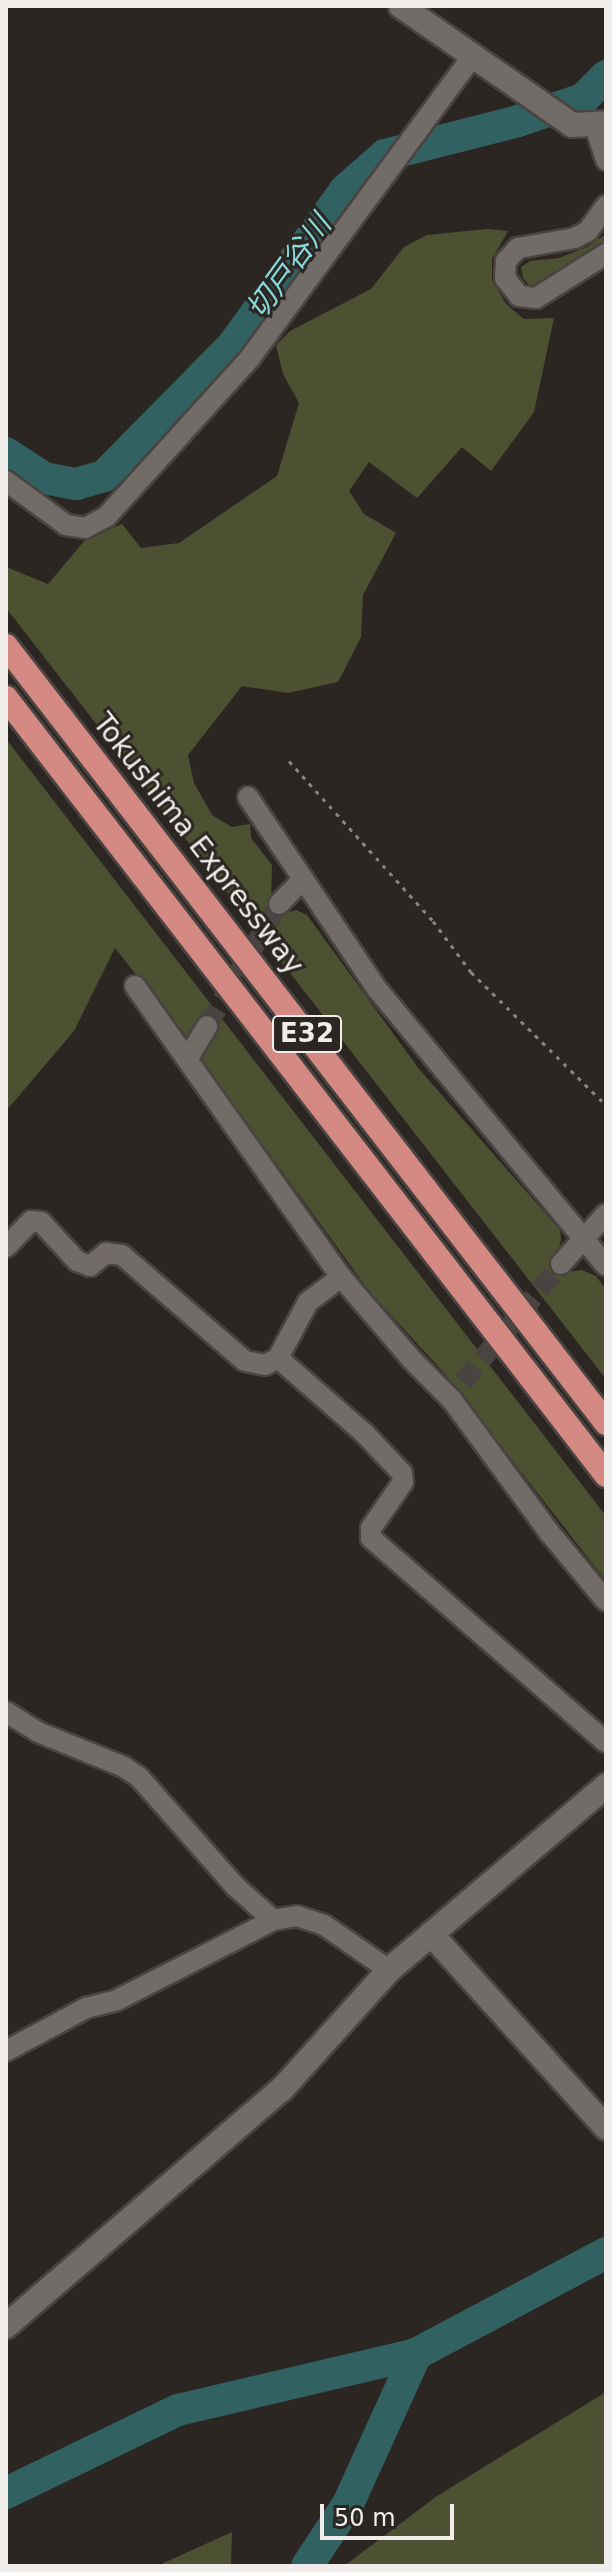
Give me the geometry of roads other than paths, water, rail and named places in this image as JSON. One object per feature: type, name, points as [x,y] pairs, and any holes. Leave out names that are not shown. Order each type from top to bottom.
[{"type":"highway","name":"Tokushima Expressway","points":[[6,646],[606,1423]]},
{"type":"highway","name":"E32","points":[[6,698],[606,1475]]},
{"type":"street","points":[[401,6],[572,125],[601,124],[606,160]]},
{"type":"street","points":[[6,481],[66,525],[85,528],[106,517],[250,358],[473,56]]},
{"type":"street","points":[[606,206],[588,231],[575,238],[518,248],[506,261],[505,278],[519,296],[536,298],[606,254]]},
{"type":"street","points":[[248,797],[377,989],[486,1125],[587,1239],[606,1266]]},
{"type":"street","points":[[279,904],[303,879]]},
{"type":"street","points":[[135,986],[341,1277],[413,1361],[452,1400],[549,1532],[606,1601]]},
{"type":"street","points":[[188,1058],[207,1026]]},
{"type":"street","points":[[561,1264],[587,1239],[606,1214]]},
{"type":"street","points":[[6,1247],[31,1221],[41,1222],[77,1261],[90,1266],[106,1253],[122,1255],[245,1361],[265,1365],[278,1358],[308,1302],[341,1277]]},
{"type":"street","points":[[278,1358],[364,1433],[402,1473],[403,1482],[371,1528],[371,1538],[606,1742]]},
{"type":"street","points":[[452,1400],[463,1382]]},
{"type":"street","points":[[6,1712],[38,1732],[124,1767],[139,1777],[236,1887],[273,1920]]},
{"type":"street","points":[[6,2326],[282,2089],[389,1970],[606,1786]]},
{"type":"street","points":[[6,2051],[86,2008],[117,2000],[273,1920],[297,1916],[324,1925],[389,1970]]},
{"type":"street","points":[[431,1934],[606,2128]]},
{"type":"waterway","name":"切戸谷川","points":[[6,453],[44,478],[76,484],[104,476],[233,345],[345,190],[385,155],[518,121],[583,99],[606,76]]},
{"type":"waterway","points":[[6,2493],[178,2410],[416,2354],[606,2253]]},
{"type":"waterway","points":[[307,2566],[348,2504],[416,2354]]},
{"type":"tunnel","points":[[207,1026],[279,904]]},
{"type":"tunnel","points":[[463,1382],[561,1264]]}]
